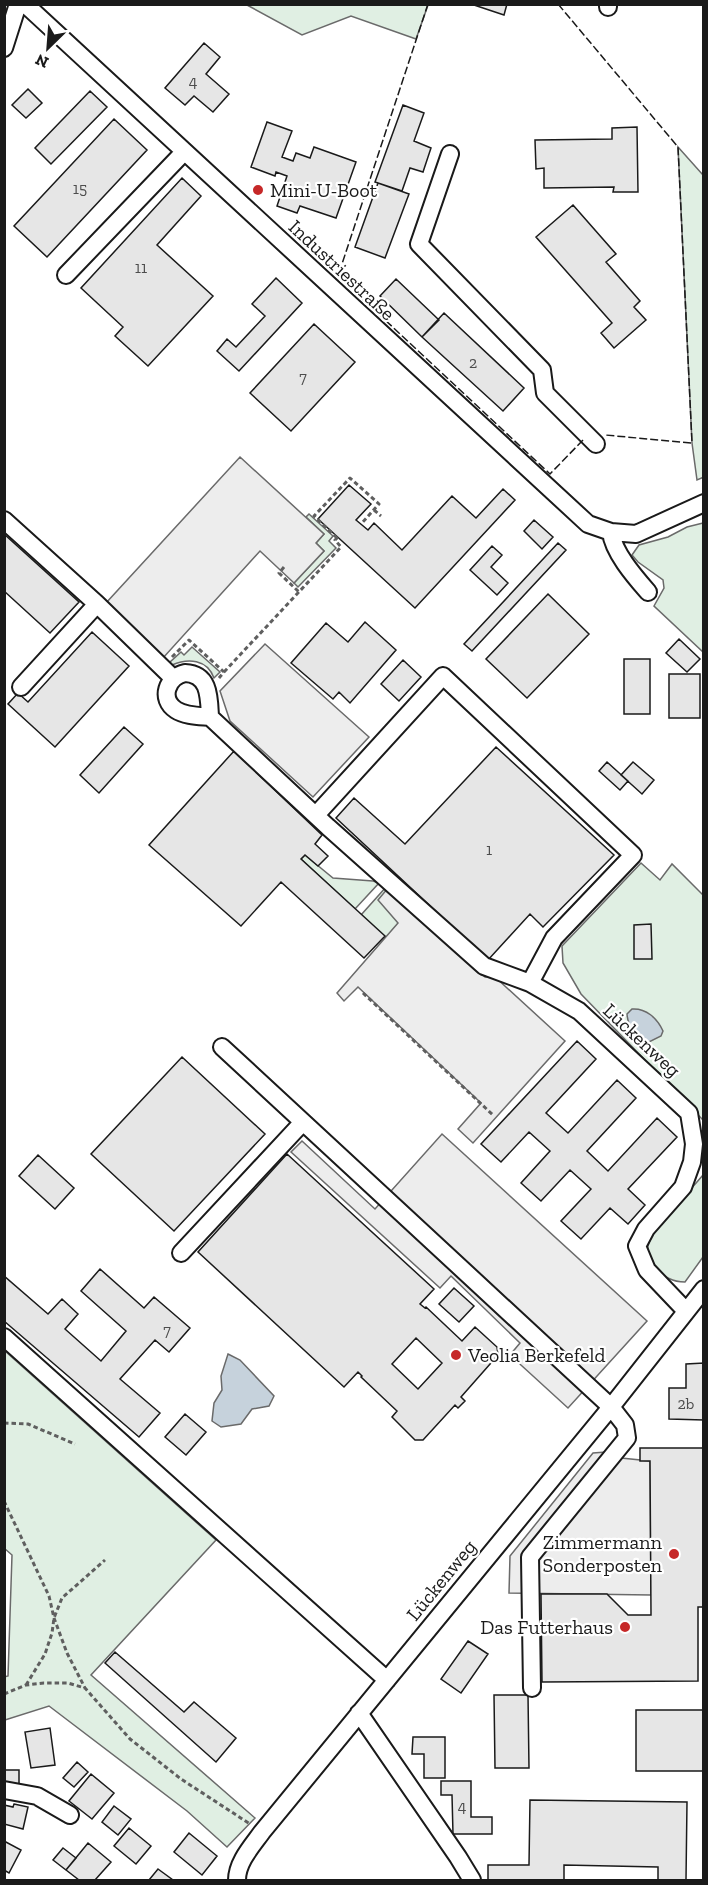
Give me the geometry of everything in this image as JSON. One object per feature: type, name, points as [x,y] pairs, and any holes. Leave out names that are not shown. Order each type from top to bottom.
[{"type":"street","points":[[4,48],[18,4]]},
{"type":"street","name":"Industriestraße","points":[[25,4],[588,524],[611,532],[636,534],[704,502]]},
{"type":"street","points":[[66,275],[184,152]]},
{"type":"street","points":[[450,154],[419,244],[542,370],[545,393],[597,444]]},
{"type":"street","points":[[4,520],[97,604],[173,678]]},
{"type":"street","points":[[611,532],[612,540],[631,573],[648,592]]},
{"type":"street","points":[[21,687],[97,604]]},
{"type":"street","points":[[210,717],[207,691],[202,679],[191,673],[178,674],[173,678],[167,690],[167,697],[174,709],[210,717],[316,815],[484,966],[530,983],[554,938],[633,855],[443,676],[316,815]]},
{"type":"street","name":"Lückenweg","points":[[530,983],[579,1011],[689,1113],[694,1144],[692,1162],[683,1187],[646,1229],[637,1246],[646,1270],[686,1311]]},
{"type":"street","points":[[222,1047],[610,1407],[625,1425],[627,1438],[530,1557],[532,1688]]},
{"type":"street","points":[[181,1253],[303,1122]]},
{"type":"street","name":"Lückenweg","points":[[237,1881],[237,1874],[246,1855],[262,1832],[704,1289]]},
{"type":"street","points":[[4,1337],[387,1680]]},
{"type":"street","points":[[359,1713],[472,1881]]},
{"type":"street","points":[[4,1790],[37,1796],[70,1815]]},
{"type":"path","points":[[224,672],[341,547],[334,540],[337,537],[314,516],[350,478],[379,504],[361,524]]},
{"type":"path","points":[[374,510],[381,516]]},
{"type":"path","points":[[285,567],[279,573],[299,592]]},
{"type":"path","points":[[363,993],[494,1116]]},
{"type":"path","points":[[4,1423],[28,1424],[75,1444]]},
{"type":"path","points":[[4,1501],[49,1596],[54,1618],[67,1653],[85,1688],[130,1739],[182,1779],[262,1832]]},
{"type":"path","points":[[26,1685],[45,1654],[54,1618],[62,1598],[105,1560]]},
{"type":"path","points":[[4,1694],[26,1685],[68,1683],[85,1688]]},
{"type":"green space","points":[[428,4],[416,39],[351,16],[302,35],[247,5]]},
{"type":"green space","points":[[678,147],[703,175],[704,477],[697,480],[692,443]]},
{"type":"green space","points":[[309,514],[333,536],[329,541],[336,548],[298,587],[294,583],[324,551],[316,543],[324,534],[306,517]]},
{"type":"green space","points":[[704,523],[703,652],[654,606],[664,588],[663,580],[632,555],[639,545]]},
{"type":"green space","points":[[192,647],[220,672],[214,678],[207,667],[196,662],[184,661],[172,665],[169,663],[181,652],[184,655]]},
{"type":"green space","points":[[305,855],[333,878],[379,883],[355,909],[301,859]]},
{"type":"green space","points":[[641,863],[660,880],[672,864],[703,895],[703,1120],[581,994],[563,963],[562,946]]},
{"type":"green space","points":[[387,886],[399,923],[386,938],[361,915]]},
{"type":"green space","points":[[703,1175],[703,1257],[685,1282],[676,1281],[653,1266],[648,1256],[648,1244],[659,1225]]},
{"type":"green space","points":[[5,1351],[216,1540],[91,1675],[255,1818],[227,1847],[187,1811],[49,1706],[5,1720],[4,1677],[8,1676],[12,1555],[4,1548]]},
{"type":"shaded area","points":[[240,457],[324,534],[316,543],[324,551],[294,583],[260,551],[163,658],[106,603]]},
{"type":"shaded area","points":[[265,644],[369,737],[313,797],[230,721],[220,691]]},
{"type":"shaded area","points":[[388,888],[485,977],[494,976],[565,1041],[473,1143],[458,1129],[481,1103],[358,987],[344,1001],[337,993],[398,923],[378,900]]},
{"type":"shaded area","points":[[632,1009],[642,1010],[654,1018],[663,1031],[661,1036],[649,1042],[637,1035],[631,1028],[627,1014]]},
{"type":"shaded area","points":[[442,1134],[647,1321],[568,1408],[510,1355],[520,1343],[451,1276],[440,1288],[291,1152],[302,1141],[375,1209]]},
{"type":"shaded area","points":[[228,1354],[240,1360],[274,1396],[269,1406],[252,1409],[241,1424],[221,1427],[212,1421],[214,1403],[222,1390],[221,1376]]},
{"type":"shaded area","points":[[606,1452],[621,1458],[650,1461],[651,1595],[509,1593],[510,1556],[593,1453]]},
{"type":"building","points":[[471,4],[507,4],[504,15]]},
{"type":"building","points":[[204,43],[220,57],[206,74],[229,94],[213,112],[194,96],[185,105],[165,88]]},
{"type":"building","points":[[28,89],[42,103],[26,118],[12,105]]},
{"type":"building","points":[[90,91],[107,107],[51,164],[35,148]]},
{"type":"building","points":[[403,105],[424,113],[414,141],[431,148],[423,172],[410,168],[402,191],[375,182]]},
{"type":"building","points":[[114,119],[147,150],[47,257],[14,226]]},
{"type":"building","points":[[267,122],[292,131],[282,157],[293,161],[296,153],[310,158],[314,147],[356,162],[336,218],[300,206],[297,213],[277,206],[287,176],[276,172],[275,176],[251,167]]},
{"type":"building","points":[[637,127],[638,192],[613,192],[614,187],[544,188],[544,168],[536,169],[535,140],[612,139],[612,128]]},
{"type":"building","points":[[182,178],[201,196],[157,245],[213,296],[148,366],[115,336],[123,327],[81,288]]},
{"type":"building","points":[[378,183],[409,194],[385,258],[355,247]]},
{"type":"building","points":[[573,205],[616,254],[606,262],[640,301],[634,307],[646,320],[614,348],[601,333],[612,323],[536,237]]},
{"type":"building","points":[[276,278],[302,303],[239,371],[217,351],[227,339],[236,347],[265,316],[252,304]]},
{"type":"building","points":[[396,279],[439,320],[422,337],[380,296]]},
{"type":"building","points":[[444,313],[524,388],[503,411],[422,337]]},
{"type":"building","points":[[314,324],[355,362],[291,431],[250,393]]},
{"type":"building","points":[[349,485],[371,504],[356,520],[368,530],[374,523],[402,550],[452,496],[476,518],[503,489],[515,500],[415,608],[318,519]]},
{"type":"building","points":[[534,520],[553,537],[542,549],[524,531]]},
{"type":"building","points":[[4,534],[79,602],[50,633],[4,591]]},
{"type":"building","points":[[558,543],[566,550],[472,651],[464,644]]},
{"type":"building","points":[[492,546],[502,555],[491,567],[508,583],[497,595],[470,570]]},
{"type":"building","points":[[548,594],[589,634],[527,698],[486,659]]},
{"type":"building","points":[[365,622],[396,650],[350,703],[339,692],[333,699],[291,663],[326,623],[348,642]]},
{"type":"building","points":[[92,632],[129,666],[55,747],[8,704],[18,693],[28,702]]},
{"type":"building","points":[[679,639],[700,659],[687,672],[666,653]]},
{"type":"building","points":[[624,659],[650,659],[650,714],[624,714]]},
{"type":"building","points":[[403,660],[421,677],[399,701],[381,684]]},
{"type":"building","points":[[669,674],[700,674],[700,718],[669,718]]},
{"type":"building","points":[[124,727],[143,744],[99,793],[80,775]]},
{"type":"building","points":[[496,747],[614,855],[543,927],[530,914],[488,960],[336,818],[354,798],[405,844]]},
{"type":"building","points":[[234,751],[322,835],[315,844],[328,856],[318,866],[305,855],[301,859],[385,936],[364,958],[281,882],[241,926],[149,845]]},
{"type":"building","points":[[607,762],[628,781],[620,790],[599,771]]},
{"type":"building","points":[[633,762],[654,780],[642,794],[621,775]]},
{"type":"building","points":[[651,924],[652,959],[634,959],[634,925]]},
{"type":"building","points":[[577,1041],[596,1059],[546,1113],[568,1133],[617,1080],[636,1098],[587,1151],[608,1171],[657,1118],[677,1137],[628,1189],[645,1205],[628,1224],[610,1208],[581,1239],[561,1221],[591,1189],[570,1170],[541,1201],[521,1183],[550,1151],[529,1132],[501,1162],[481,1144]]},
{"type":"building","points":[[182,1057],[265,1134],[174,1231],[91,1154]]},
{"type":"building","points":[[287,1154],[434,1289],[420,1304],[462,1341],[475,1327],[497,1347],[498,1355],[461,1397],[465,1401],[458,1408],[455,1405],[423,1440],[415,1440],[392,1417],[397,1411],[358,1372],[344,1387],[198,1252]],"holes":[[[416,1338],[442,1363],[418,1389],[392,1364]]]},
{"type":"building","points":[[38,1155],[74,1188],[55,1209],[19,1176]]},
{"type":"building","points":[[100,1269],[144,1308],[154,1297],[190,1328],[169,1352],[155,1340],[120,1379],[160,1413],[139,1437],[4,1321],[4,1276],[48,1314],[62,1299],[78,1314],[65,1329],[101,1361],[126,1331],[81,1291]]},
{"type":"building","points":[[454,1288],[474,1306],[459,1322],[439,1304]]},
{"type":"building","points":[[704,1363],[704,1420],[669,1419],[669,1388],[686,1388],[686,1364]]},
{"type":"building","points":[[185,1414],[206,1432],[186,1455],[165,1437]]},
{"type":"building","points":[[640,1448],[704,1448],[704,1607],[698,1607],[698,1681],[542,1682],[541,1594],[607,1594],[628,1615],[651,1615],[650,1461],[640,1461]]},
{"type":"building","points":[[468,1641],[488,1654],[461,1693],[441,1679]]},
{"type":"building","points":[[115,1652],[184,1712],[194,1702],[236,1738],[216,1762],[105,1663]]},
{"type":"building","points":[[494,1695],[528,1695],[529,1768],[495,1768]]},
{"type":"building","points":[[636,1710],[704,1710],[704,1771],[636,1771]]},
{"type":"building","points":[[50,1728],[55,1765],[31,1768],[25,1732]]},
{"type":"building","points":[[413,1737],[445,1737],[445,1778],[424,1778],[424,1754],[412,1754]]},
{"type":"building","points":[[77,1762],[88,1772],[74,1787],[63,1778]]},
{"type":"building","points":[[4,1770],[19,1770],[19,1785],[4,1785]]},
{"type":"building","points":[[91,1774],[114,1793],[92,1819],[69,1801]]},
{"type":"building","points":[[441,1781],[471,1781],[471,1817],[492,1817],[492,1834],[453,1834],[452,1795],[441,1795]]},
{"type":"building","points":[[530,1800],[687,1802],[686,1880],[658,1880],[658,1867],[564,1865],[564,1880],[488,1880],[488,1865],[529,1865]]},
{"type":"building","points":[[14,1804],[28,1807],[23,1829],[4,1824],[4,1805],[13,1807]]},
{"type":"building","points":[[114,1806],[131,1819],[118,1835],[102,1822]]},
{"type":"building","points":[[129,1828],[151,1846],[136,1864],[114,1846]]},
{"type":"building","points":[[189,1833],[217,1856],[202,1875],[174,1852]]},
{"type":"building","points":[[4,1841],[21,1850],[9,1873],[4,1870]]},
{"type":"building","points":[[88,1843],[111,1862],[95,1880],[79,1880],[66,1870]]},
{"type":"building","points":[[63,1848],[76,1858],[66,1870],[53,1860]]},
{"type":"building","points":[[158,1869],[173,1880],[149,1880]]},
{"type":"fence","points":[[428,4],[338,276],[550,474],[583,440]]},
{"type":"fence","points":[[558,4],[678,147],[692,443],[605,435]]},
{"type":"place","name":"Mini-U-Boot","points":[[258,190]]},
{"type":"place","name":"Veolia Berkefeld","points":[[456,1355]]},
{"type":"place","name":"Zimmermann Sonderposten","points":[[674,1554]]},
{"type":"place","name":"Das Futterhaus","points":[[625,1627]]}]
